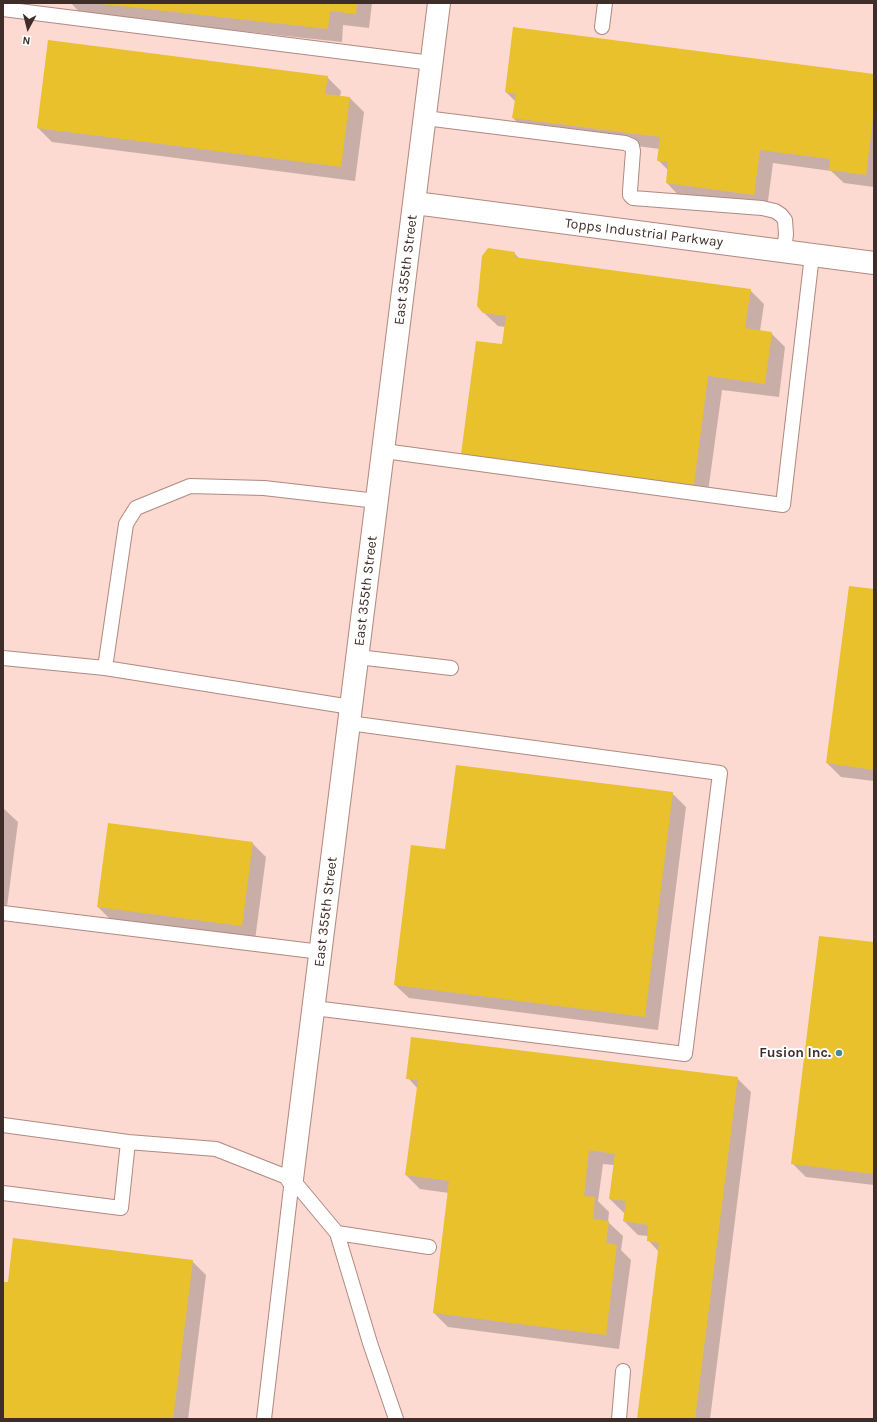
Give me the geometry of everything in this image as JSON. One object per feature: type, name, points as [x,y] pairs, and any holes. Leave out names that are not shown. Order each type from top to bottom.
[{"type":"street","name":"East 355th Street","points":[[292,1179],[439,3]]},
{"type":"street","name":"Topps Industrial Parkway","points":[[415,203],[874,263]]},
{"type":"lane","points":[[602,27],[605,3]]},
{"type":"lane","points":[[3,9],[432,63]]},
{"type":"lane","points":[[425,118],[625,143],[632,146],[633,151],[630,191],[633,198],[762,208],[775,211],[785,220],[786,234],[784,251]]},
{"type":"lane","points":[[384,451],[784,505],[812,255]]},
{"type":"lane","points":[[106,668],[126,524],[136,508],[190,486],[264,488],[377,501]]},
{"type":"lane","points":[[358,657],[451,668]]},
{"type":"lane","points":[[3,658],[106,668],[350,715],[720,773],[685,1054],[314,1008]]},
{"type":"lane","points":[[3,913],[321,952]]},
{"type":"lane","points":[[3,1125],[128,1142],[216,1149],[292,1179],[337,1233],[370,1343],[396,1419]]},
{"type":"lane","points":[[3,1193],[121,1208],[128,1142]]},
{"type":"lane","points":[[264,1419],[292,1179]]},
{"type":"lane","points":[[337,1233],[429,1247]]},
{"type":"lane","points":[[619,1419],[623,1371]]},
{"type":"building","points":[[102,3],[357,3],[356,14],[330,11],[328,29]]},
{"type":"building","points":[[513,27],[874,74],[874,111],[866,175],[829,170],[830,159],[760,150],[754,195],[666,183],[668,162],[657,161],[660,137],[512,118],[516,94],[505,92]]},
{"type":"building","points":[[48,40],[328,76],[325,94],[350,97],[341,167],[37,128]]},
{"type":"building","points":[[488,248],[515,252],[514,257],[751,289],[745,328],[772,332],[765,384],[708,376],[694,485],[461,454],[476,341],[502,344],[506,316],[483,313],[477,306],[482,256]]},
{"type":"building","points":[[849,586],[874,589],[874,770],[826,763]]},
{"type":"building","points":[[456,765],[673,792],[645,1017],[394,985],[411,845],[445,849]]},
{"type":"building","points":[[108,823],[253,842],[242,926],[97,907]]},
{"type":"building","name":"Fusion Inc.","points":[[819,936],[874,942],[874,1174],[791,1164]]},
{"type":"building","points":[[411,1037],[738,1077],[695,1419],[637,1419],[659,1243],[647,1241],[648,1225],[623,1221],[626,1201],[609,1199],[615,1154],[589,1150],[584,1196],[595,1197],[593,1219],[609,1221],[606,1243],[617,1245],[606,1335],[433,1313],[449,1181],[405,1175],[418,1080],[406,1079]]},
{"type":"building","points":[[13,1238],[193,1260],[173,1419],[3,1419],[3,1282],[8,1282]]},
{"type":"place","name":"Fusion Inc.","points":[[839,1053]]}]
